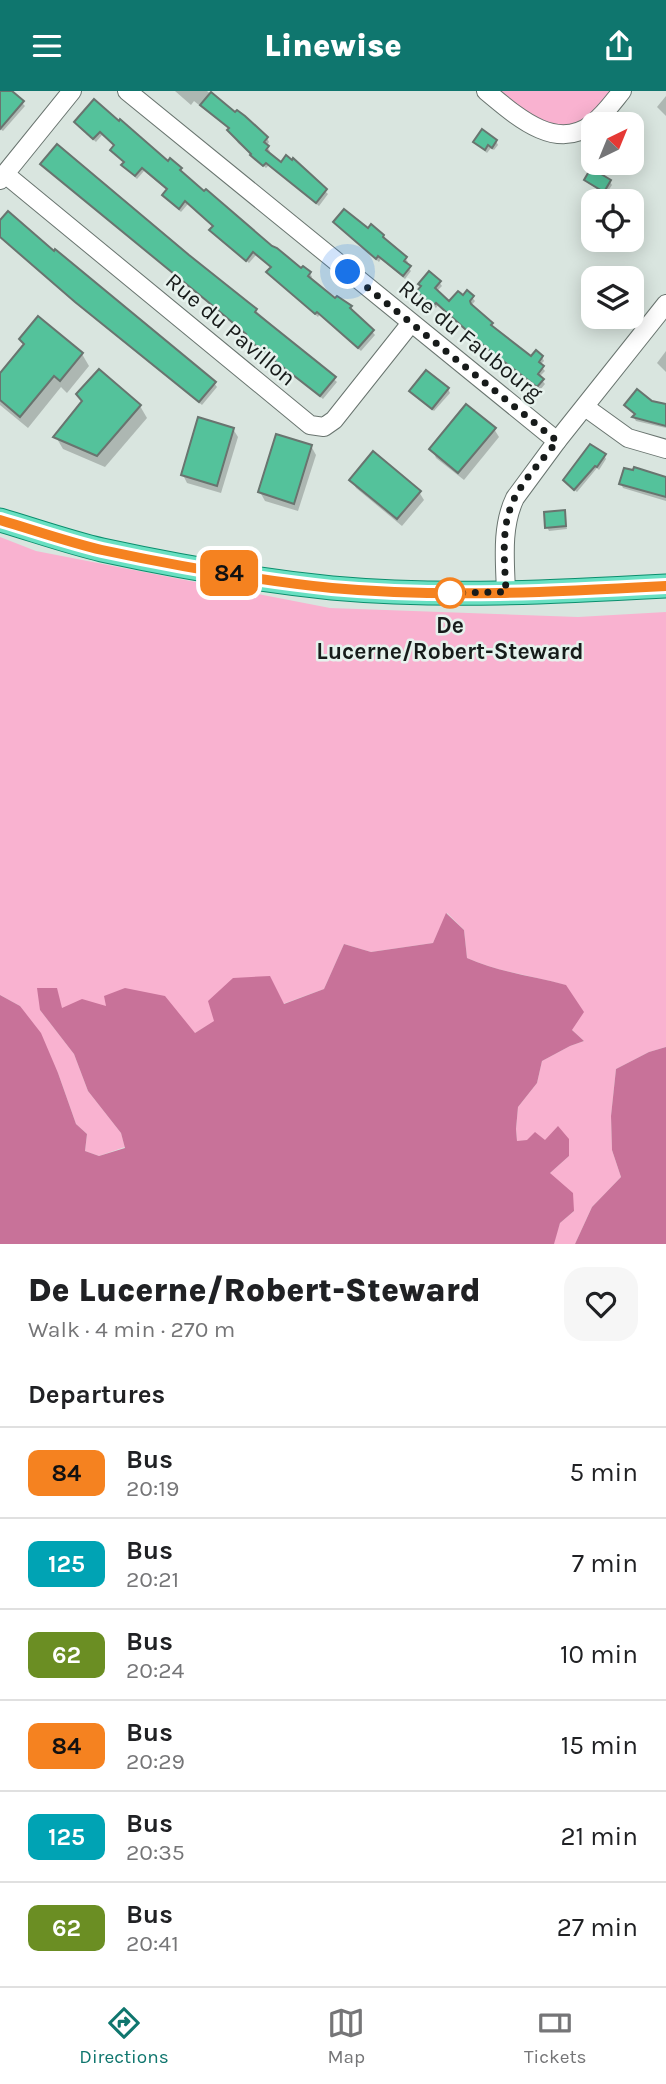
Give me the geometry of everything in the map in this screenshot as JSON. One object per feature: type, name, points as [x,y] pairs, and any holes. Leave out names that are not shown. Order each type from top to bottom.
[{"type":"main road","points":[[0,520],[101,549],[277,582],[334,588],[401,592],[506,592],[666,586]]},
{"type":"street","points":[[3,177],[72,91]]},
{"type":"street","name":"Rue du Faubourg","points":[[127,91],[557,441]]},
{"type":"street","points":[[486,91],[523,122],[541,130],[562,134],[578,132],[591,125],[622,91]]},
{"type":"street","name":"Rue du Pavillon","points":[[3,177],[310,425],[324,427],[334,420],[411,323]]},
{"type":"street","points":[[506,592],[505,532],[510,507],[520,489],[666,304]]},
{"type":"street","points":[[585,407],[628,438],[666,449]]},
{"type":"shaded area","points":[[486,91],[622,91],[605,112],[581,112],[581,124],[562,134]]},
{"type":"shaded area","points":[[0,537],[36,551],[330,608],[578,617],[666,612],[666,1047],[649,1052],[616,1069],[611,1116],[612,1150],[621,1177],[592,1207],[575,1244],[554,1244],[560,1223],[574,1211],[550,1173],[569,1156],[545,1140],[517,1141],[516,1129],[518,1107],[537,1083],[542,1061],[584,1041],[572,1030],[565,985],[467,958],[464,930],[447,913],[433,943],[371,952],[344,944],[324,989],[283,1004],[215,1021],[195,1033],[106,1006],[40,1010],[74,1054],[88,1091],[121,1133],[125,1147],[99,1156],[85,1151],[87,1134],[76,1124],[58,1073],[20,1006],[0,995]]},
{"type":"shaded area","points":[[446,913],[464,930],[467,958],[503,970],[566,985],[584,1012],[572,1030],[584,1041],[542,1061],[537,1083],[518,1107],[517,1141],[527,1140],[535,1132],[545,1140],[558,1126],[569,1139],[569,1156],[550,1173],[573,1193],[574,1211],[560,1223],[554,1244],[0,1244],[0,995],[20,1006],[41,1033],[76,1124],[87,1134],[85,1151],[99,1156],[125,1148],[121,1133],[88,1091],[74,1054],[40,1010],[37,988],[57,988],[62,1008],[82,999],[106,1006],[104,996],[125,988],[165,996],[195,1033],[214,1021],[208,1001],[233,978],[270,976],[284,1004],[324,989],[344,944],[371,952],[433,943]]},
{"type":"shaded area","points":[[666,1047],[666,1244],[575,1244],[592,1207],[621,1177],[612,1150],[611,1116],[616,1069],[649,1052]]},
{"type":"building","points":[[0,91],[12,91],[24,101],[0,129]]},
{"type":"building","points":[[211,92],[235,112],[237,110],[245,116],[268,137],[264,142],[269,146],[266,150],[281,162],[286,155],[292,160],[293,158],[327,189],[316,203],[266,163],[263,166],[227,130],[229,128],[200,105]]},
{"type":"building","points":[[94,99],[168,161],[170,158],[204,191],[206,189],[272,246],[301,268],[303,266],[311,272],[308,276],[335,298],[337,296],[352,306],[350,308],[374,330],[358,348],[266,272],[271,267],[253,252],[246,261],[209,230],[213,226],[185,201],[179,209],[162,195],[167,189],[142,168],[135,176],[121,165],[124,162],[110,150],[114,145],[100,132],[93,139],[74,122]]},
{"type":"building","points":[[482,129],[497,140],[492,148],[488,145],[485,150],[473,142]]},
{"type":"building","points":[[57,144],[336,377],[320,396],[244,336],[246,334],[213,306],[40,164]]},
{"type":"building","points":[[587,175],[603,175],[611,180],[606,189],[599,189],[584,180]]},
{"type":"building","points":[[344,209],[368,228],[371,224],[407,257],[404,261],[411,266],[403,276],[378,256],[376,259],[333,222]]},
{"type":"building","points":[[8,211],[216,382],[199,402],[75,302],[0,237],[0,220]]},
{"type":"building","points":[[429,271],[441,281],[435,288],[449,301],[458,291],[463,295],[467,290],[474,296],[471,304],[493,323],[491,325],[531,356],[536,350],[543,356],[539,362],[544,366],[538,374],[544,379],[537,387],[485,347],[436,303],[433,306],[424,299],[417,291],[421,286],[418,284]]},
{"type":"building","points":[[38,316],[83,353],[60,381],[54,376],[20,417],[0,400],[0,373],[24,344],[19,339]]},
{"type":"building","points":[[99,369],[141,405],[97,456],[53,437],[82,401],[76,394]]},
{"type":"building","points":[[426,370],[449,388],[432,409],[409,391]]},
{"type":"building","points":[[637,389],[652,401],[666,404],[666,426],[632,417],[635,414],[624,405]]},
{"type":"building","points":[[466,404],[496,428],[458,473],[429,449]]},
{"type":"building","points":[[198,417],[234,428],[217,486],[181,475]]},
{"type":"building","points":[[276,434],[312,445],[294,504],[258,492]]},
{"type":"building","points":[[590,444],[606,454],[574,490],[563,480]]},
{"type":"building","points":[[373,451],[421,491],[397,519],[349,480]]},
{"type":"building","points":[[634,467],[666,477],[666,497],[619,484],[624,468],[633,470]]},
{"type":"building","points":[[565,510],[566,526],[545,528],[544,512]]},
{"type":"bus line","name":"84","points":[[0,520],[101,549],[277,582],[334,588],[486,593],[666,586]]},
{"type":"place","name":"De Lucerne/Robert-Steward","points":[[450,593]]},
{"type":"route","points":[[348,272],[557,441],[520,489],[510,507],[505,532],[506,592],[450,593]]}]
